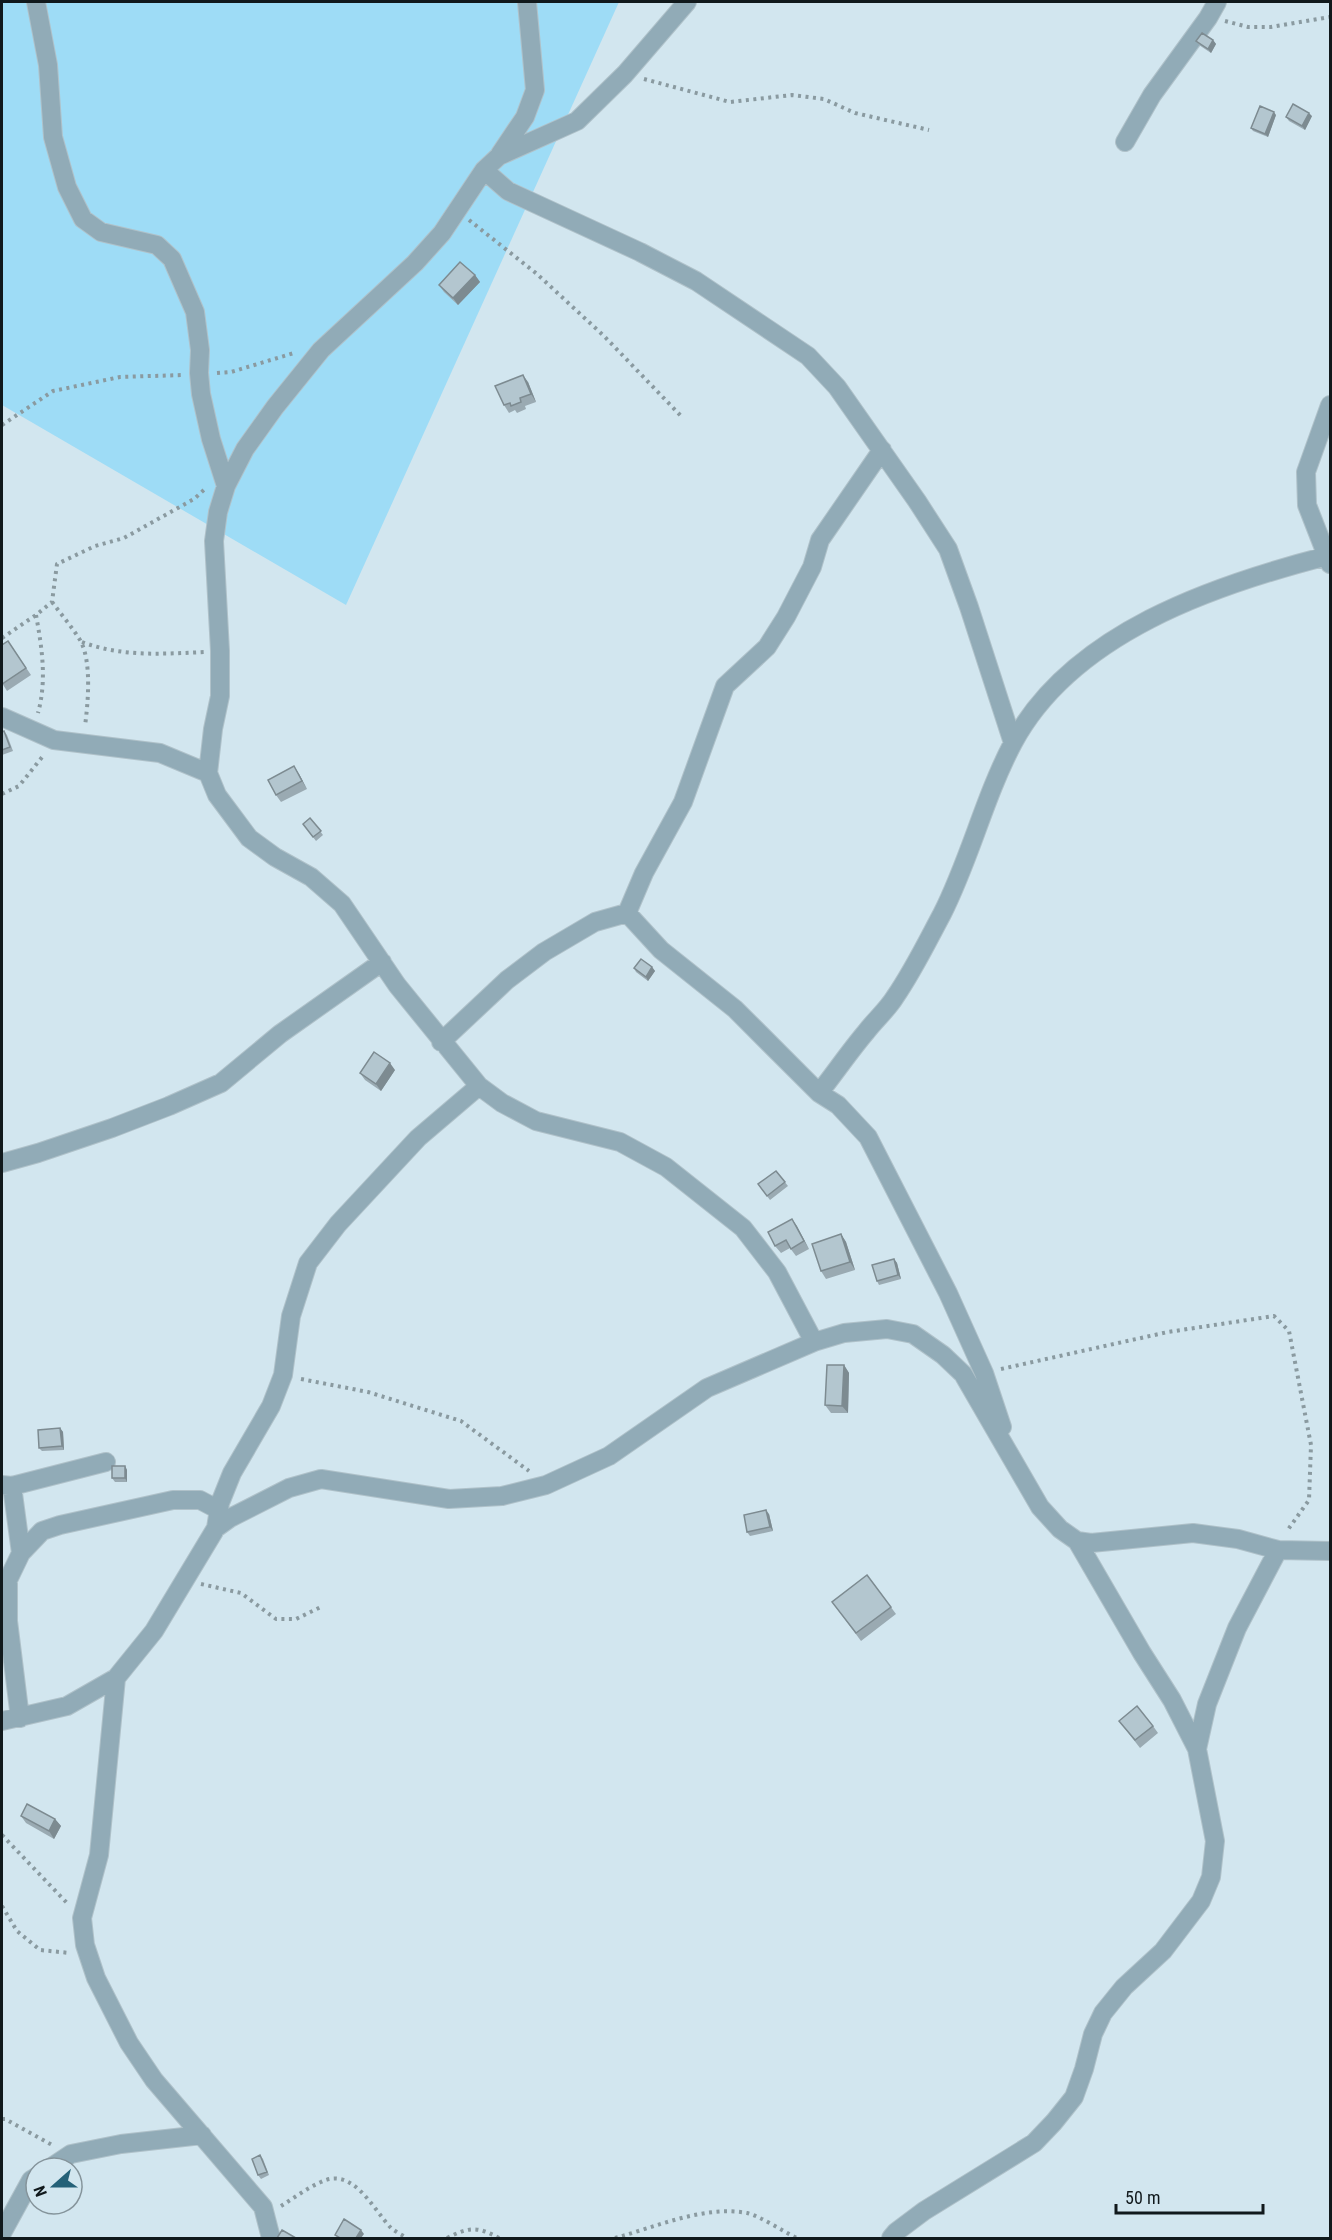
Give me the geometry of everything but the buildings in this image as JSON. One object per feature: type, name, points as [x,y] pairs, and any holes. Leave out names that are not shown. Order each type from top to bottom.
[{"type":"street","points":[[36,2],[48,65],[53,137],[67,187],[83,219],[101,232],[157,245],[172,259],[195,312],[200,350],[199,373],[205,412],[224,480]]},
{"type":"street","points":[[527,2],[535,90],[525,117],[499,156],[484,170],[442,233],[415,263],[327,345],[274,407],[224,480],[214,541],[220,696],[213,729],[208,773],[217,795],[249,838],[275,857],[311,877],[342,904],[441,1042],[479,1086],[502,1103],[536,1121],[620,1142],[666,1167],[743,1228],[777,1272],[814,1342]]},
{"type":"street","points":[[499,156],[577,121],[625,74],[687,2]]},
{"type":"street","points":[[1125,142],[1152,95],[1217,2]]},
{"type":"street","points":[[484,170],[508,191],[640,252],[696,281],[808,356],[837,387],[948,549],[1013,743]]},
{"type":"street","points":[[819,1093],[864,1034],[895,999],[919,956],[960,877],[993,784],[1031,712],[1101,647],[1137,624],[1270,570],[1329,560],[1307,505],[1306,472],[1330,405]]},
{"type":"street","points":[[627,914],[644,873],[682,802],[725,686],[767,647],[786,617],[812,567],[820,540],[882,450]]},
{"type":"street","points":[[2,717],[54,740],[159,753],[208,773]]},
{"type":"street","points":[[441,1042],[507,980],[544,952],[595,922],[627,914]]},
{"type":"street","points":[[627,914],[661,950],[735,1009],[819,1093],[838,1105],[868,1137],[948,1293],[984,1373],[1013,1463]]},
{"type":"street","points":[[2,1163],[112,1128],[221,1083],[280,1034],[382,962]]},
{"type":"street","points":[[2,1721],[67,1706],[116,1678],[154,1631],[216,1528],[220,1503],[232,1473],[271,1406],[284,1375],[291,1316],[308,1263],[338,1224],[418,1138],[479,1086]]},
{"type":"street","points":[[216,1528],[230,1518],[288,1488],[321,1479],[449,1499],[502,1496],[546,1485],[609,1456],[708,1388],[814,1342],[844,1333],[887,1329],[913,1334],[943,1355],[963,1374],[1040,1507],[1060,1529],[1077,1541],[1172,1700],[1197,1749],[1215,1841],[1211,1877],[1201,1901],[1162,1951],[1102,2013],[1093,2034],[1074,2097],[1054,2122],[1034,2143],[924,2211],[891,2238]]},
{"type":"street","points":[[21,1553],[7,1486],[106,1462]]},
{"type":"street","points":[[20,1718],[8,1621],[8,1580],[21,1553],[42,1531],[173,1500],[200,1500],[219,1510]]},
{"type":"street","points":[[1077,1541],[1091,1543],[1193,1533],[1238,1539],[1276,1549],[1330,1551]]},
{"type":"street","points":[[1197,1749],[1207,1704],[1224,1656],[1276,1549]]},
{"type":"street","points":[[116,1678],[99,1855],[82,1918],[85,1945],[96,1978],[129,2043],[154,2080],[263,2207],[272,2238]]},
{"type":"street","points":[[68,2156],[121,2144],[202,2135]]},
{"type":"street","points":[[2,2233],[24,2194]]},
{"type":"path","points":[[1208,18],[1248,27],[1271,27],[1330,17]]},
{"type":"path","points":[[625,74],[730,102],[792,95],[824,99],[855,113],[929,130]]},
{"type":"path","points":[[457,210],[537,274],[604,336],[681,416]]},
{"type":"path","points":[[2,425],[52,390],[76,384],[120,377],[231,372],[327,345]]},
{"type":"path","points":[[2,638],[52,602],[57,564],[95,546],[124,538],[224,480]]},
{"type":"path","points":[[52,602],[82,642],[87,666],[88,701],[82,744]]},
{"type":"path","points":[[33,731],[42,700],[44,663],[36,615]]},
{"type":"path","points":[[82,642],[103,650],[125,653],[220,651]]},
{"type":"path","points":[[2,794],[19,786],[54,740]]},
{"type":"path","points":[[984,1373],[1168,1332],[1274,1316],[1289,1331],[1311,1445],[1309,1500],[1276,1549]]},
{"type":"path","points":[[284,1375],[368,1392],[461,1420],[546,1485]]},
{"type":"path","points":[[183,1582],[210,1584],[241,1593],[276,1619],[296,1619],[323,1606]]},
{"type":"path","points":[[2,1835],[82,1918]]},
{"type":"path","points":[[2,1906],[16,1931],[40,1950],[88,1955]]},
{"type":"path","points":[[2,2120],[5,2119],[71,2154]]},
{"type":"path","points":[[263,2207],[278,2208],[320,2182],[334,2177],[348,2182],[367,2198],[393,2229],[407,2238]]},
{"type":"path","points":[[615,2238],[719,2211],[749,2213],[797,2238]]},
{"type":"path","points":[[447,2238],[464,2229],[482,2229],[499,2238]]},
{"type":"shaded area","points":[[2,2],[619,2],[346,605],[2,405]]}]
